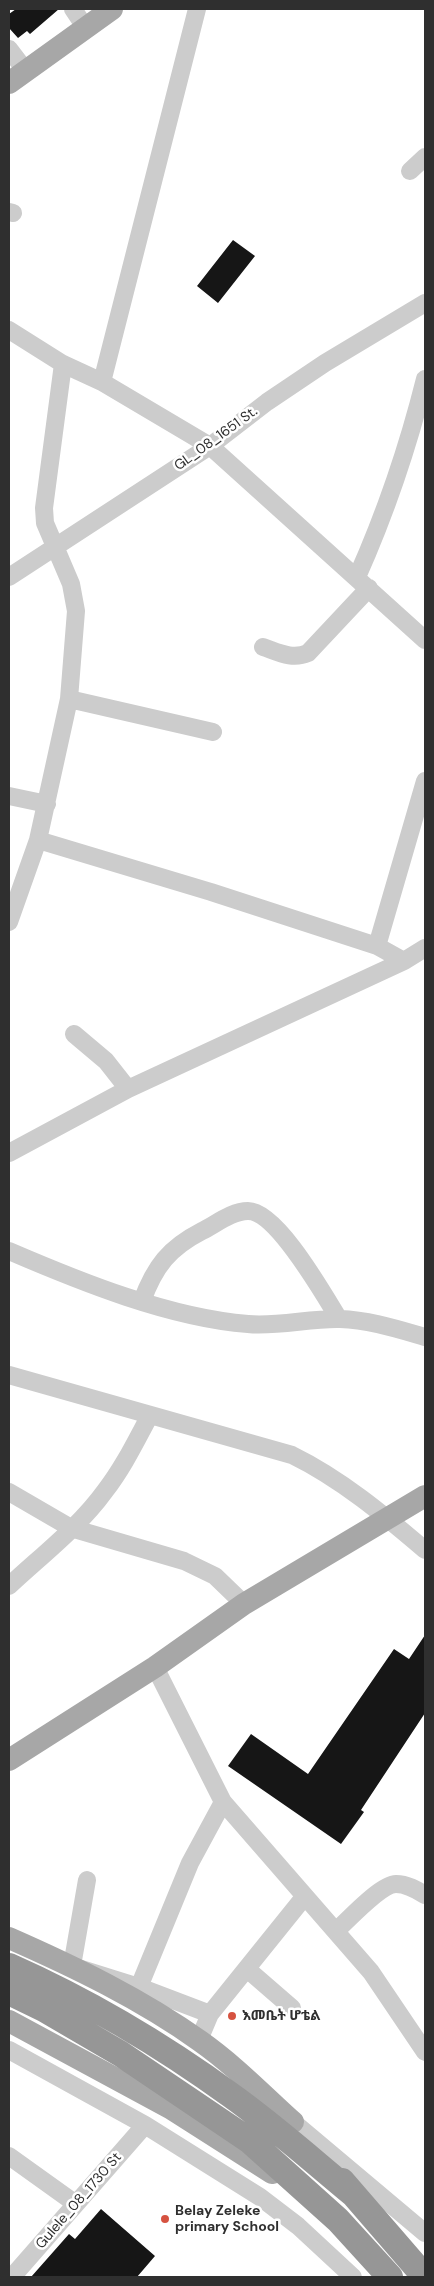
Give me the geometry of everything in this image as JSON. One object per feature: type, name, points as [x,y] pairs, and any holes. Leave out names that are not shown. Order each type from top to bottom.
[{"type":"highway","points":[[9,1966],[93,2007],[173,2055],[233,2097],[353,2194]]},
{"type":"highway","points":[[9,1992],[44,2009],[121,2054],[197,2103],[250,2141],[338,2220],[390,2277]]},
{"type":"highway","points":[[292,2122],[425,2277]]},
{"type":"main road","points":[[17,76],[112,9]]},
{"type":"main road","points":[[9,1760],[155,1667],[244,1604],[425,1496]]},
{"type":"main road","points":[[9,1938],[72,1966],[133,1999],[199,2040],[220,2056],[292,2122]]},
{"type":"main road","points":[[9,2021],[170,2108],[246,2156],[338,2220]]},
{"type":"street","points":[[73,9],[85,28]]},
{"type":"street","points":[[102,382],[197,9]]},
{"type":"street","points":[[9,49],[17,76]]},
{"type":"street","points":[[410,171],[425,157]]},
{"type":"street","name":"GL_08_1651 St.","points":[[9,577],[210,446],[267,402],[324,363],[425,303]]},
{"type":"street","points":[[9,330],[63,364],[102,382],[210,446],[363,582],[425,640]]},
{"type":"street","points":[[9,922],[38,840],[69,699],[76,611],[71,584],[45,523],[44,508],[63,364]]},
{"type":"street","points":[[263,647],[292,657],[299,657],[308,652],[363,582],[379,528],[410,441],[425,379]]},
{"type":"street","points":[[69,699],[213,732]]},
{"type":"street","points":[[377,946],[425,781]]},
{"type":"street","points":[[9,796],[47,804]]},
{"type":"street","points":[[38,840],[211,892],[377,946],[404,961]]},
{"type":"street","points":[[9,1153],[128,1089],[404,961],[425,948]]},
{"type":"street","points":[[74,1034],[106,1061],[128,1089]]},
{"type":"street","points":[[142,1301],[151,1278],[164,1258],[188,1238],[232,1215],[248,1211],[264,1216],[278,1229],[318,1283],[339,1319]]},
{"type":"street","points":[[9,1251],[103,1288],[142,1301],[215,1320],[251,1325],[339,1319],[378,1324],[425,1337]]},
{"type":"street","points":[[9,1375],[292,1455],[320,1469],[388,1518],[425,1550]]},
{"type":"street","points":[[9,1586],[104,1494],[118,1474],[150,1415]]},
{"type":"street","points":[[9,1492],[71,1528],[184,1561],[215,1576],[244,1604]]},
{"type":"street","points":[[155,1667],[223,1802],[371,1972],[425,2052]]},
{"type":"street","points":[[140,1987],[190,1863],[223,1802]]},
{"type":"street","points":[[87,1880],[72,1966],[140,1987],[210,2014]]},
{"type":"street","points":[[336,1931],[386,1886],[398,1884],[415,1889],[425,1895]]},
{"type":"street","points":[[199,2040],[210,2014],[305,1896]]},
{"type":"street","points":[[247,1969],[292,2008]]},
{"type":"street","points":[[9,2050],[145,2125],[260,2197],[298,2226],[353,2277]]},
{"type":"street","points":[[292,2122],[425,2233]]},
{"type":"street","name":"Gulele_08_1730 St","points":[[12,2277],[145,2125]]},
{"type":"street","points":[[9,2156],[76,2204]]},
{"type":"building","points":[[16,9],[59,9],[30,34],[27,31],[18,38],[9,28],[9,14]]},
{"type":"building","points":[[233,240],[255,256],[218,303],[197,286]]},
{"type":"building","points":[[425,1635],[425,1713],[361,1810],[364,1812],[341,1844],[228,1766],[251,1734],[308,1774],[394,1649],[409,1659]]},
{"type":"building","points":[[101,2209],[155,2256],[137,2277],[31,2277],[69,2234],[75,2239]]},
{"type":"place","name":"እመቤት ሆቴል","points":[[232,2016]]},
{"type":"place","name":"Belay Zeleke primary School","points":[[165,2219]]}]
